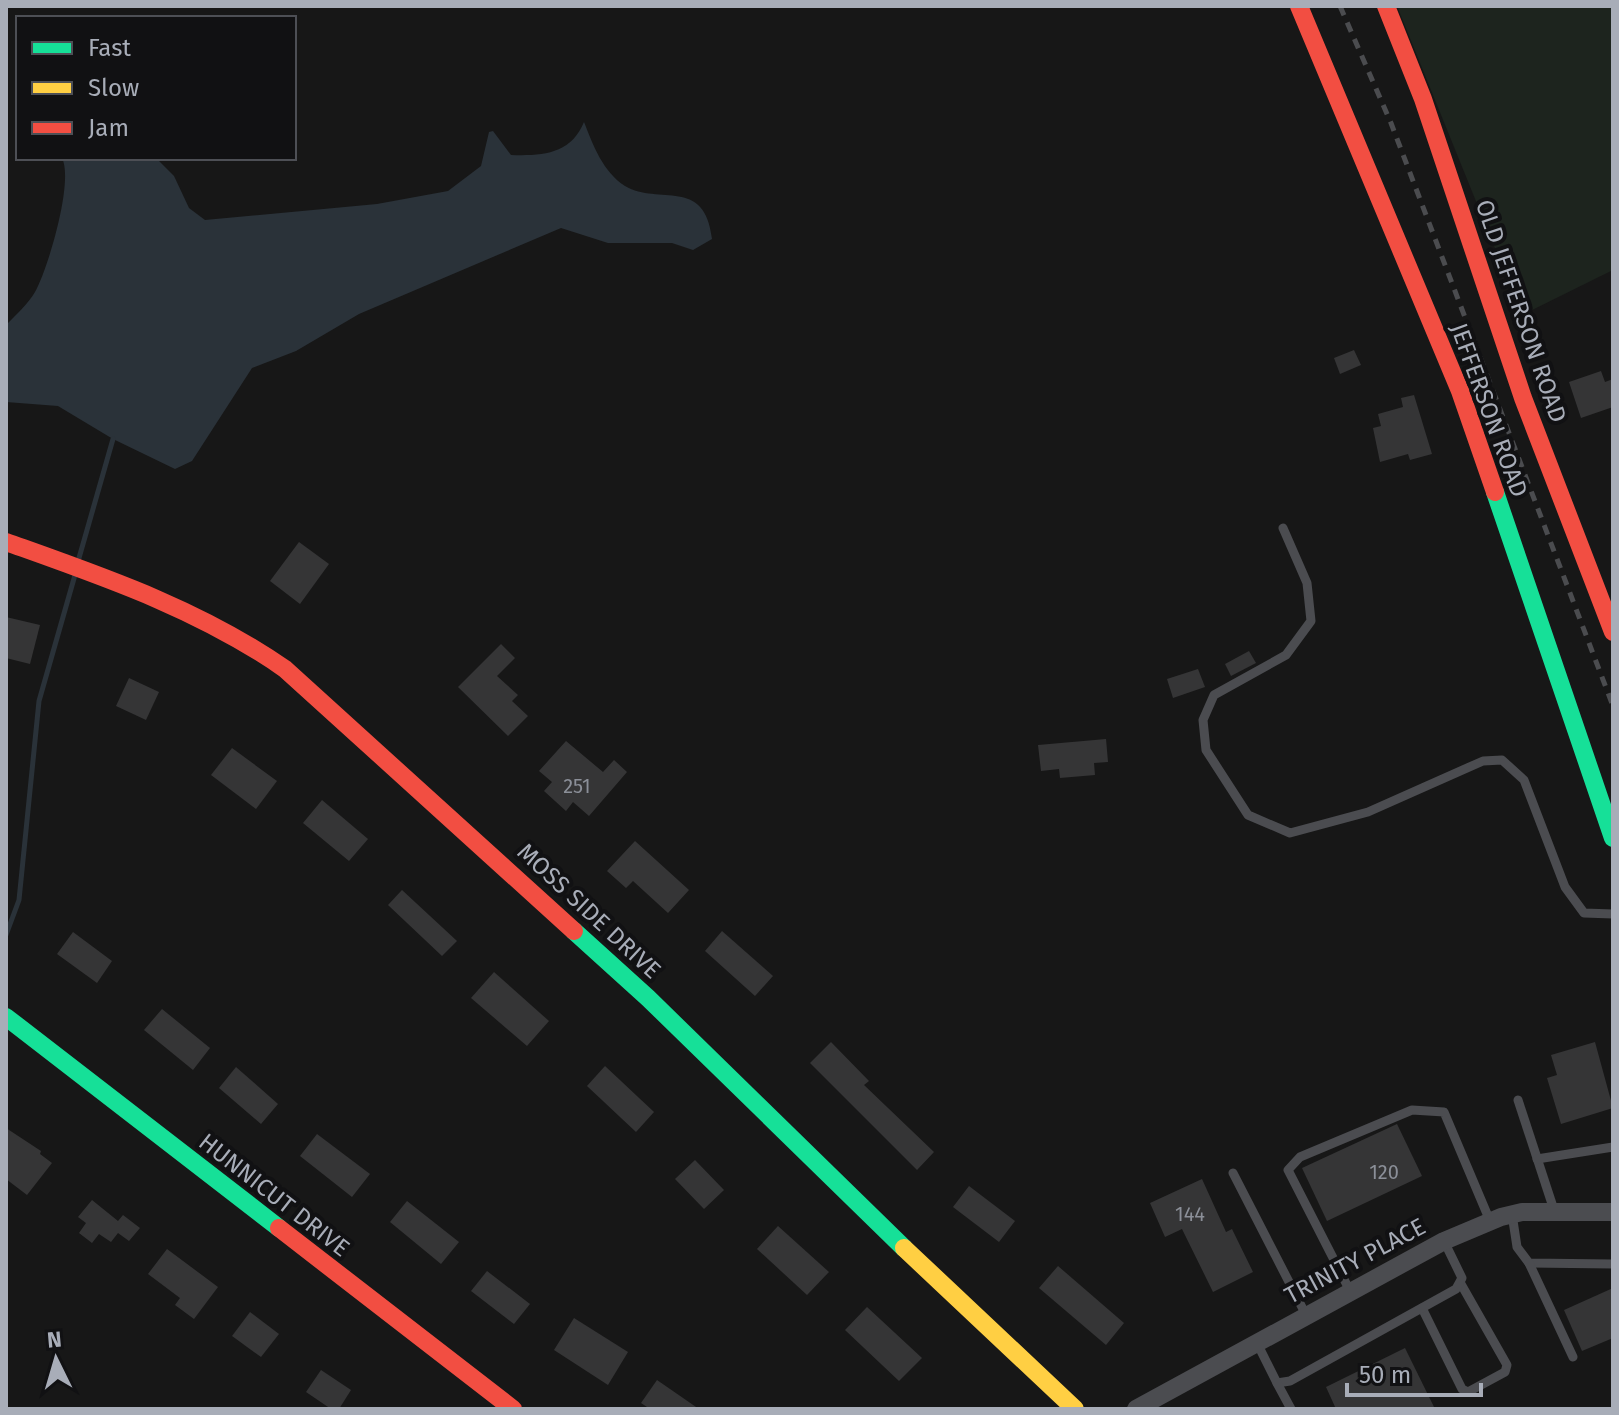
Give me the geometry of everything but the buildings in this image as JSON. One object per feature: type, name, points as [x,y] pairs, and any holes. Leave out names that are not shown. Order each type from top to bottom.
[{"type":"main road","name":"JEFFERSON ROAD","points":[[1299,6],[1460,391],[1613,838]]},
{"type":"main road","name":"OLD JEFFERSON ROAD","points":[[1386,6],[1436,131],[1503,336],[1566,514],[1613,632]]},
{"type":"main road","name":"MOSS SIDE DRIVE","points":[[6,542],[198,614],[229,629],[285,669],[648,998],[900,1244],[1075,1409]]},
{"type":"main road","name":"HUNNICUT DRIVE","points":[[6,1017],[477,1385],[513,1409]]},
{"type":"street","name":"TRINITY PLACE","points":[[1136,1409],[1444,1241],[1490,1221],[1512,1214],[1554,1210],[1613,1212]]},
{"type":"lane","points":[[1283,528],[1307,583],[1311,621],[1286,655],[1214,695],[1203,720],[1206,750],[1248,815],[1290,833],[1368,812],[1483,761],[1502,760],[1524,780],[1565,887],[1584,913],[1613,914]]},
{"type":"lane","points":[[1518,1100],[1554,1210]]},
{"type":"lane","points":[[1350,1291],[1288,1170],[1300,1157],[1412,1110],[1444,1112],[1490,1221]]},
{"type":"lane","points":[[1537,1159],[1613,1147]]},
{"type":"lane","points":[[1233,1173],[1306,1315]]},
{"type":"lane","points":[[1512,1214],[1517,1247],[1529,1263],[1573,1357]]},
{"type":"lane","points":[[1422,1308],[1462,1389],[1468,1392],[1505,1372],[1507,1365],[1461,1284],[1444,1241]]},
{"type":"lane","points":[[1529,1263],[1613,1264]]},
{"type":"lane","points":[[1277,1383],[1290,1381],[1461,1284]]},
{"type":"lane","points":[[1256,1341],[1291,1409]]},
{"type":"shaded area","points":[[1397,6],[1613,6],[1613,270],[1522,315]]},
{"type":"shaded area","points":[[584,122],[600,157],[625,186],[652,194],[679,196],[700,207],[708,219],[712,239],[693,250],[672,243],[608,243],[561,228],[359,314],[296,351],[252,368],[192,461],[175,469],[113,439],[58,406],[6,402],[6,325],[32,296],[46,265],[58,225],[65,185],[63,160],[158,160],[174,176],[189,208],[205,220],[377,204],[448,191],[481,166],[489,132],[493,131],[511,155],[555,151],[572,141]]},
{"type":"waterway","points":[[79,558],[113,439]]},
{"type":"waterway","points":[[6,935],[19,900],[39,701],[75,575]]},
{"type":"railway","points":[[1340,6],[1391,123],[1613,706]]},
{"type":"traffic: fast","points":[[1495,492],[1613,838]]},
{"type":"traffic: fast","points":[[574,931],[648,998],[904,1248]]},
{"type":"traffic: fast","points":[[6,1017],[279,1228]]},
{"type":"traffic: slow","points":[[904,1248],[1075,1409]]},
{"type":"traffic: jam","points":[[1299,6],[1460,391],[1495,492]]},
{"type":"traffic: jam","points":[[1386,6],[1423,99],[1523,398],[1613,632]]},
{"type":"traffic: jam","points":[[6,542],[150,596],[219,629],[285,669],[574,931]]},
{"type":"traffic: jam","points":[[279,1228],[513,1409]]}]
